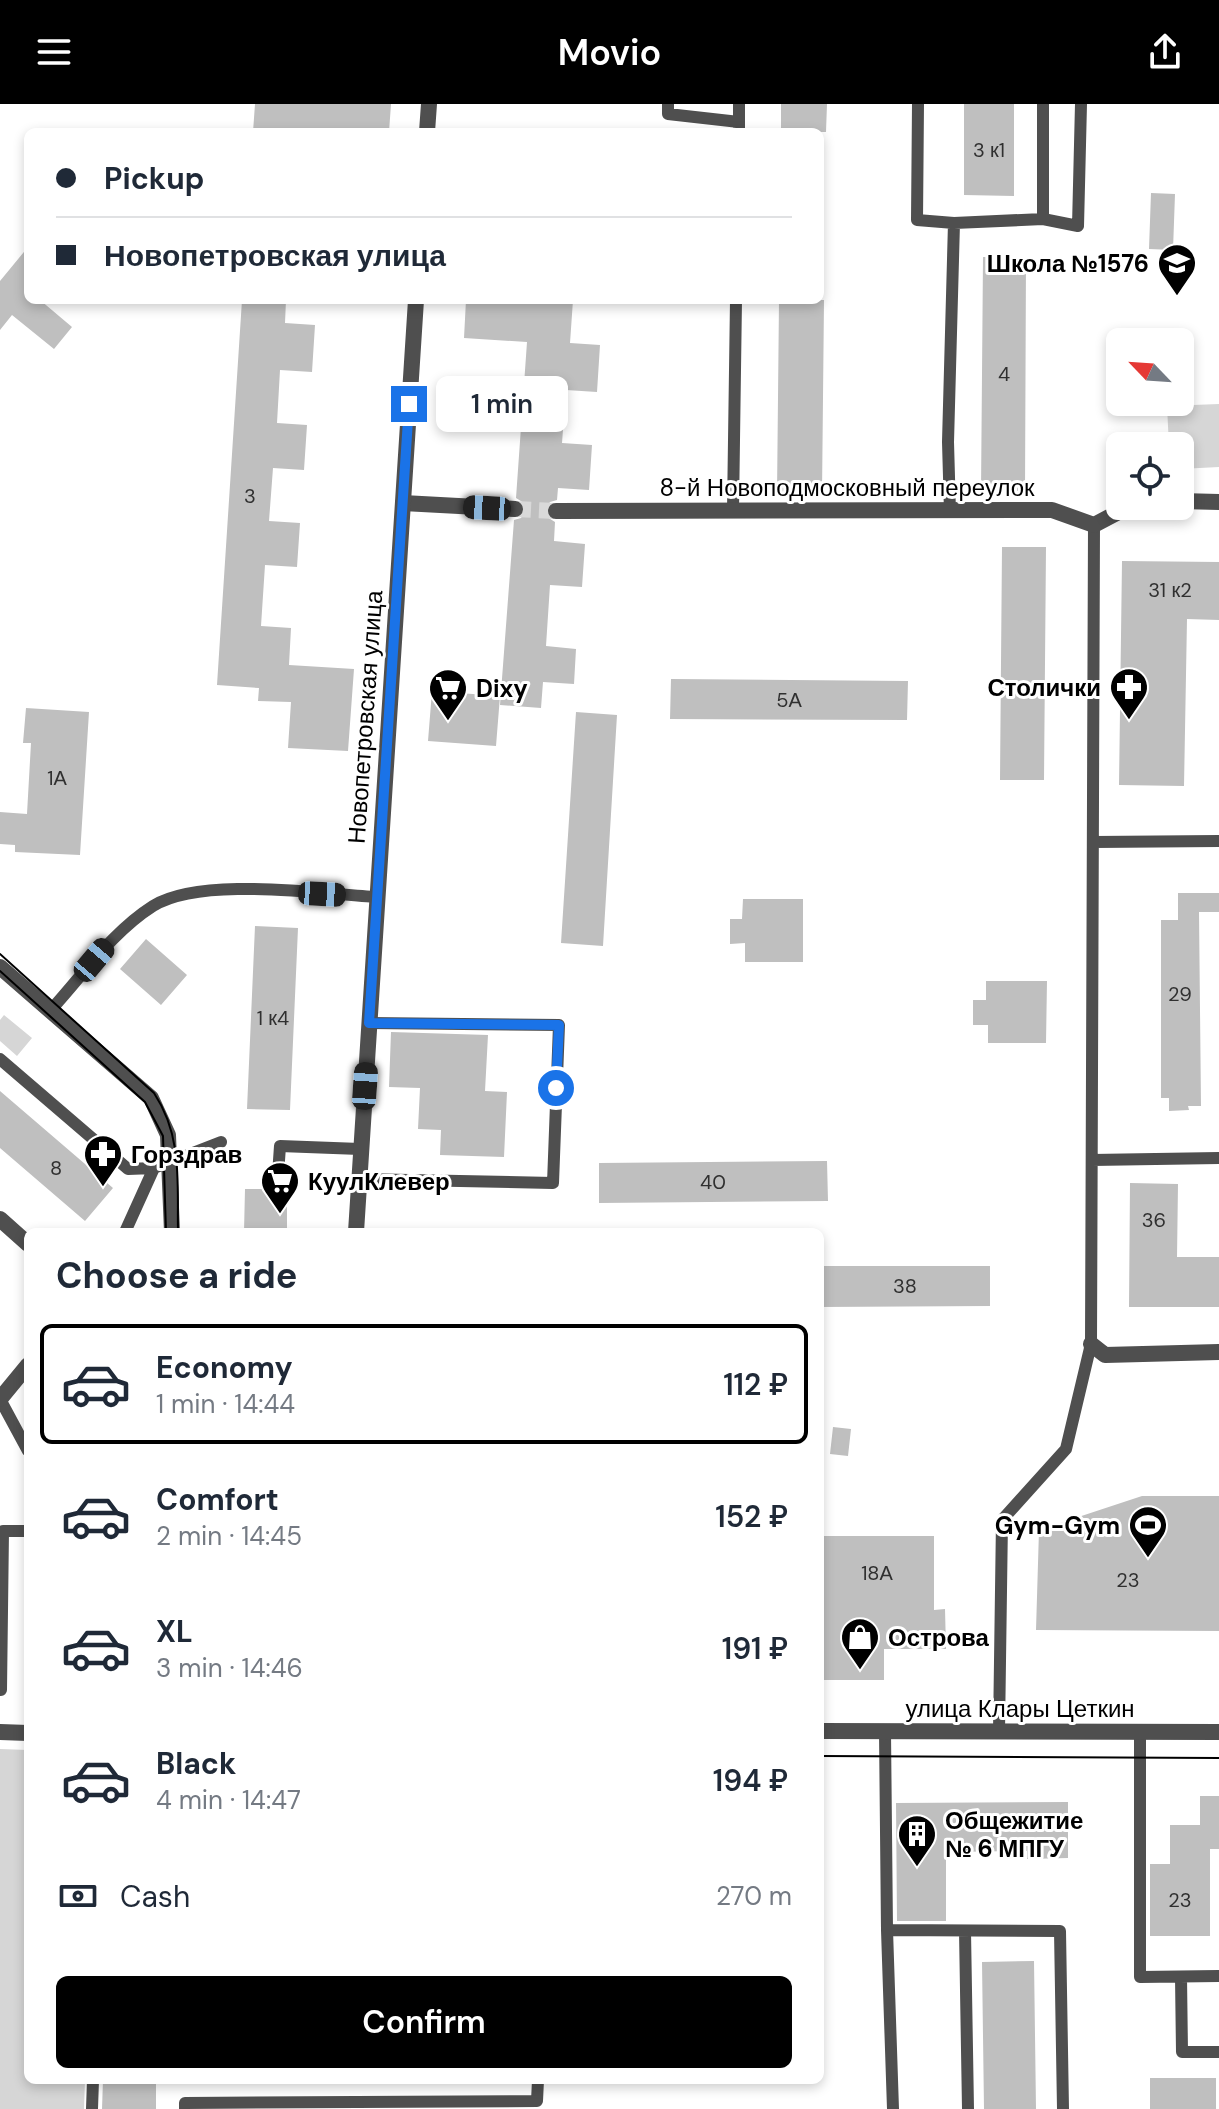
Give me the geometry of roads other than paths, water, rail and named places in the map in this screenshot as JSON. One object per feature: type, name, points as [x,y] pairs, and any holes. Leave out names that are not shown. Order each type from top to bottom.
[{"type":"street","points":[[427,128],[429,104]]},
{"type":"street","name":"Новопетровская улица","points":[[356,1228],[416,304]]},
{"type":"street","points":[[1194,501],[1219,502]]},
{"type":"street","points":[[403,503],[515,509]]},
{"type":"street","name":"8-й Новоподмосковный переулок","points":[[556,511],[1052,510],[1094,525]]},
{"type":"street","points":[[1094,525],[1106,519]]},
{"type":"street","points":[[0,967],[151,1098],[168,1135],[162,1165],[171,1228]]},
{"type":"street","points":[[0,1219],[24,1240]]},
{"type":"street","points":[[1091,1344],[1105,1355],[1219,1352]]},
{"type":"street","points":[[0,1399],[24,1370]]},
{"type":"street","name":"улица Клары Цеткин","points":[[824,1731],[1219,1732]]},
{"type":"street","points":[[0,1732],[24,1733]]},
{"type":"lane","points":[[668,104],[668,114],[739,127],[739,104]]},
{"type":"lane","points":[[918,104],[917,220],[954,223],[1043,219],[1078,226],[1081,104]]},
{"type":"lane","points":[[1043,104],[1043,219]]},
{"type":"lane","points":[[950,512],[948,442],[954,223]]},
{"type":"lane","points":[[733,510],[736,304]]},
{"type":"lane","points":[[999,1732],[1002,1520],[1066,1449],[1091,1344],[1094,525]]},
{"type":"lane","points":[[1094,842],[1219,841]]},
{"type":"lane","points":[[50,1011],[108,943],[155,905],[212,889],[377,897]]},
{"type":"lane","points":[[359,1179],[553,1183],[559,1025],[369,1023]]},
{"type":"lane","points":[[0,1059],[128,1169],[162,1165],[221,1142]]},
{"type":"lane","points":[[278,1175],[280,1146],[360,1149]]},
{"type":"lane","points":[[1092,1160],[1219,1158]]},
{"type":"lane","points":[[127,1228],[162,1165]]},
{"type":"lane","points":[[0,1399],[24,1444]]},
{"type":"lane","points":[[1,1690],[3,1531],[24,1531]]},
{"type":"lane","points":[[885,1732],[893,2109]]},
{"type":"lane","points":[[1140,1733],[1140,1977],[1219,1976]]},
{"type":"lane","points":[[887,1930],[1060,1931],[1063,2109]]},
{"type":"lane","points":[[965,1931],[968,2109]]},
{"type":"lane","points":[[1181,1977],[1182,2052],[1219,2052]]},
{"type":"lane","points":[[92,2109],[93,2084]]},
{"type":"lane","points":[[185,2109],[185,2103],[537,2101],[538,2084]]},
{"type":"tunnel","points":[[515,509],[556,511]]},
{"type":"tram line","points":[[0,954],[154,1093],[170,1126],[174,1143],[178,1228]]},
{"type":"tram line","points":[[0,971],[145,1102],[163,1136],[166,1228]]},
{"type":"tram line","points":[[824,1756],[1219,1758]]},
{"type":"place","name":"Школа №1576","points":[[1177,297]]},
{"type":"place","name":"Столички","points":[[1129,721]]},
{"type":"place","name":"Dixy","points":[[448,722]]},
{"type":"place","name":"Горздрав","points":[[103,1188]]},
{"type":"place","name":"КуулКлевер","points":[[280,1215]]},
{"type":"place","name":"Gym-Gym","points":[[1148,1559]]},
{"type":"place","name":"Острова","points":[[860,1671]]},
{"type":"place","name":"Общежитие № 6 МПГУ","points":[[917,1868]]}]
